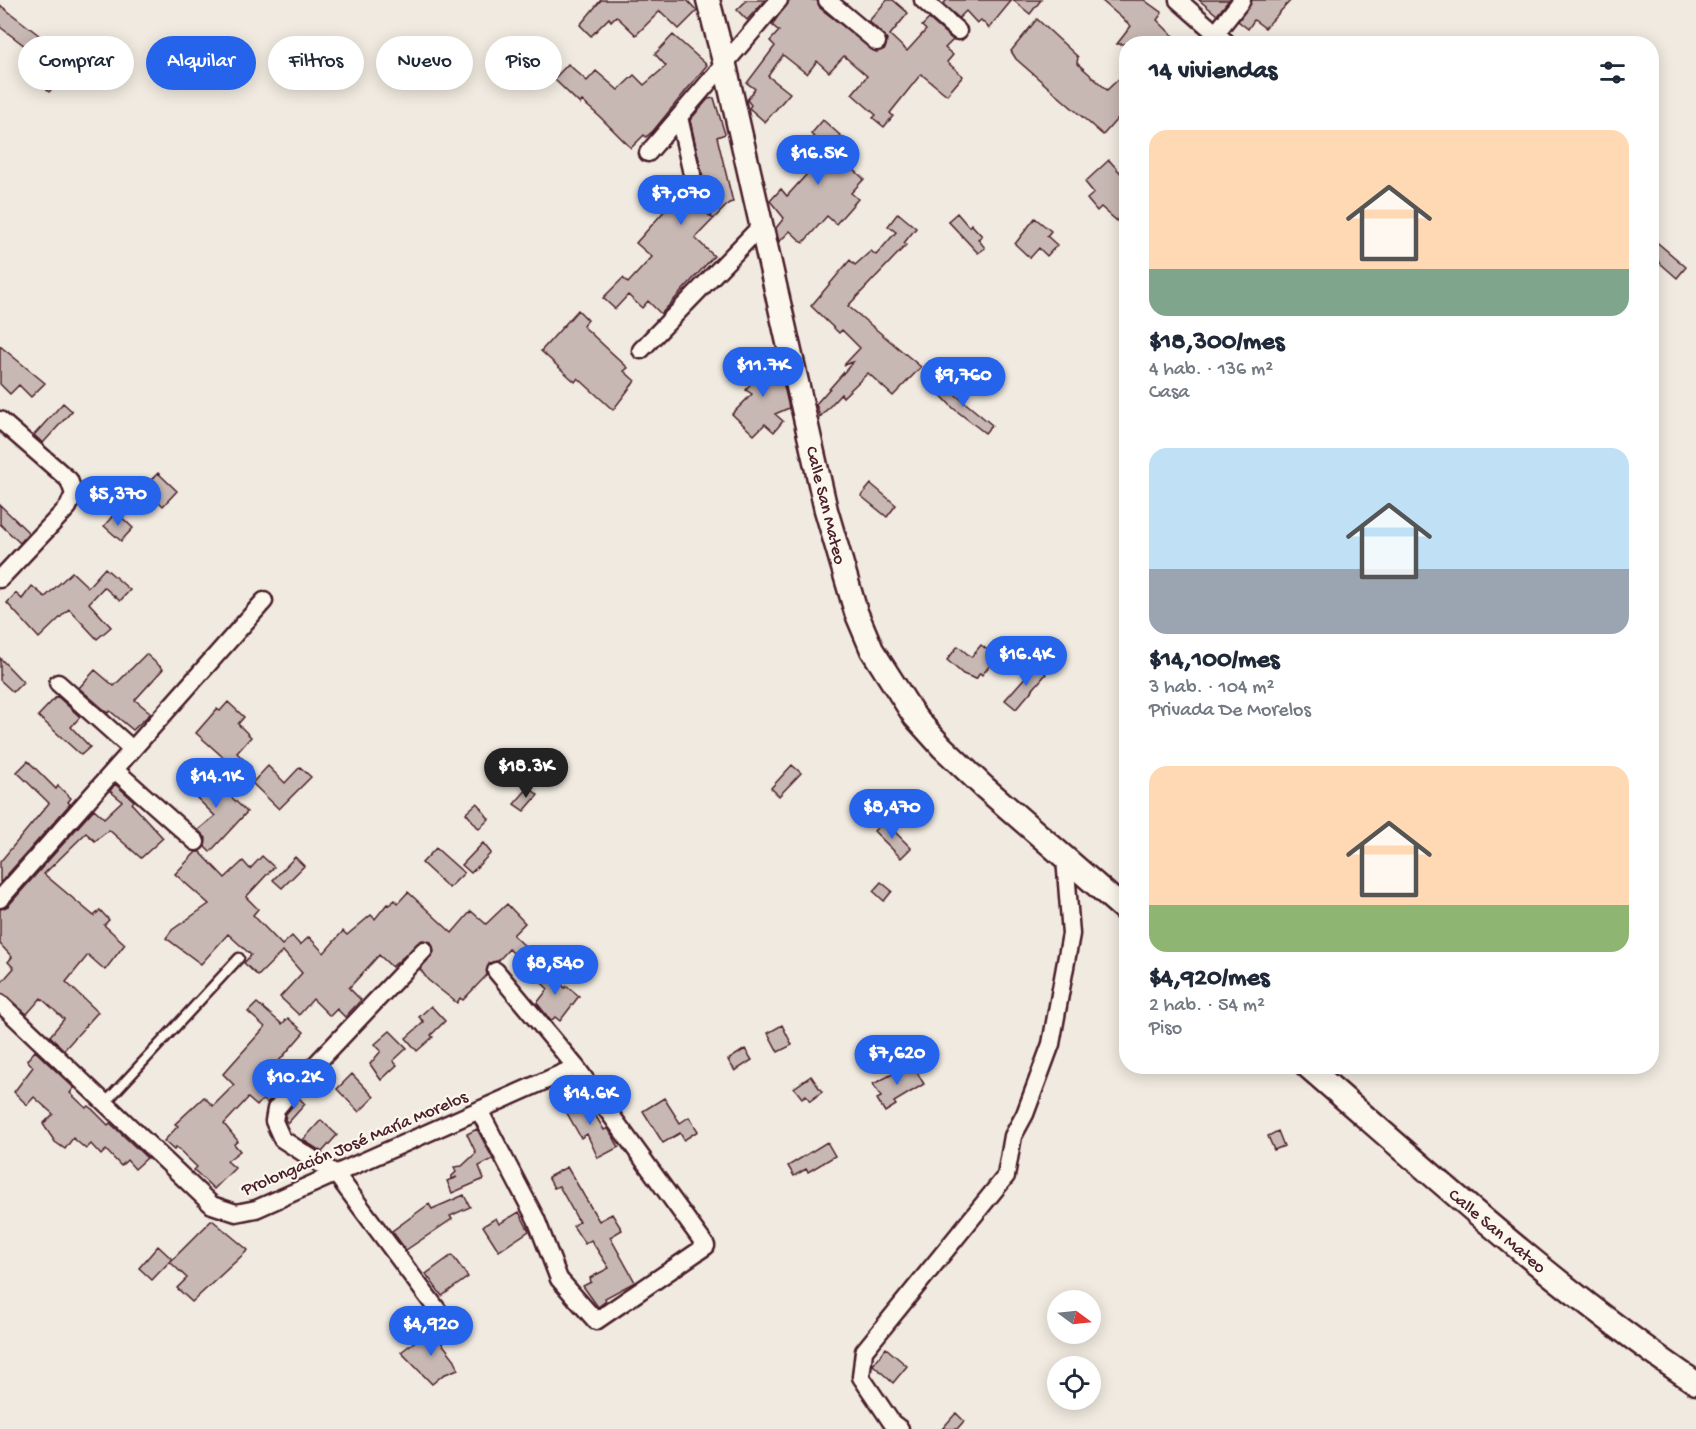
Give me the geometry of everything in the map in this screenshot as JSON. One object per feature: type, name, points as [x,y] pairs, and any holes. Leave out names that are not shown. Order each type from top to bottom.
[{"type":"street","name":"Calle San Mateo","points":[[708,0],[724,61],[826,510],[856,612],[872,650],[915,717],[942,747],[1119,905]]},
{"type":"street","points":[[648,153],[724,61],[779,0]]},
{"type":"street","points":[[827,0],[877,42]]},
{"type":"street","points":[[923,0],[958,31]]},
{"type":"street","points":[[1178,0],[1220,36]]},
{"type":"street","points":[[1223,36],[1242,0]]},
{"type":"street","points":[[679,117],[693,174]]},
{"type":"street","points":[[641,350],[761,226]]},
{"type":"street","points":[[0,420],[69,480],[74,494],[68,507],[0,579]]},
{"type":"street","points":[[0,899],[264,601]]},
{"type":"street","points":[[58,683],[132,749]]},
{"type":"street","points":[[115,770],[196,842]]},
{"type":"street","points":[[900,1429],[892,1423],[861,1377],[864,1352],[1006,1176],[1013,1136],[1025,1114],[1051,1044],[1071,934],[1065,858]]},
{"type":"street","points":[[424,950],[276,1109],[274,1121],[282,1139],[336,1174],[439,1312]]},
{"type":"street","points":[[479,1110],[536,1220],[559,1279],[596,1320],[706,1246],[576,1067],[496,971]]},
{"type":"street","name":"Prolongación José María Morelos","points":[[0,1003],[212,1205],[236,1213],[256,1209],[576,1067]]},
{"type":"street","name":"Calle San Mateo","points":[[1316,1074],[1530,1259],[1624,1334],[1696,1383]]},
{"type":"lane","points":[[106,1102],[239,958]]},
{"type":"building","points":[[601,0],[687,0],[697,11],[679,29],[660,11],[636,35],[616,16],[611,21],[609,18],[591,36],[580,25]]},
{"type":"building","points":[[745,0],[765,0],[747,20],[737,10]]},
{"type":"building","points":[[789,0],[817,0],[820,8],[876,52],[885,49],[887,39],[869,21],[887,0],[893,0],[908,13],[890,35],[907,51],[926,30],[922,26],[929,19],[953,40],[945,48],[953,55],[947,62],[963,76],[947,95],[921,74],[890,113],[893,116],[884,127],[873,118],[876,115],[852,94],[867,76],[844,56],[829,72],[817,61],[807,74],[783,55],[768,76],[790,93],[765,122],[749,108],[751,105],[747,100],[755,89],[747,83],[775,46],[770,41],[779,31],[772,25]]},
{"type":"building","points":[[947,0],[1012,0],[989,28],[981,20],[977,23],[966,11],[959,18],[943,4]]},
{"type":"building","points":[[1013,0],[1041,0],[1030,14]]},
{"type":"building","points":[[1101,0],[1144,0],[1162,13],[1157,20],[1173,36],[1123,36],[1131,26]]},
{"type":"building","points":[[1199,0],[1229,0],[1217,15]]},
{"type":"building","points":[[1252,0],[1291,0],[1265,28],[1254,20],[1248,29],[1238,21]]},
{"type":"building","points":[[0,5],[40,36],[18,36],[18,41],[0,27]]},
{"type":"building","points":[[1037,19],[1078,57],[1077,63],[1107,90],[1119,79],[1119,117],[1103,135],[1016,59],[1011,51]]},
{"type":"building","points":[[673,35],[707,65],[653,131],[646,137],[644,135],[631,148],[582,101],[580,104],[562,87],[562,70],[568,64],[587,81],[596,71],[618,90],[634,75],[644,85],[666,66],[655,54]]},
{"type":"building","points":[[714,98],[725,134],[717,137],[733,202],[729,203],[695,238],[714,256],[661,314],[648,301],[642,308],[628,295],[615,309],[603,298],[623,278],[628,283],[652,257],[636,243],[682,191],[712,218],[690,120],[708,99]]},
{"type":"building","points":[[823,120],[849,143],[838,155],[864,179],[851,193],[858,199],[836,224],[827,216],[803,243],[790,231],[779,242],[776,228],[784,218],[770,201],[781,189],[787,196],[806,175],[790,160],[814,137],[811,134]]},
{"type":"building","points":[[1109,160],[1119,171],[1119,219],[1117,221],[1101,207],[1097,211],[1087,199],[1094,193],[1085,182]]},
{"type":"building","points":[[898,213],[916,228],[904,243],[906,245],[848,306],[921,367],[893,396],[868,373],[843,397],[841,394],[820,417],[816,404],[853,362],[844,365],[860,348],[842,330],[839,333],[811,306],[850,260],[855,265],[871,251],[876,255],[896,232],[888,226]]},
{"type":"building","points":[[957,213],[969,227],[971,224],[982,236],[978,239],[985,248],[978,253],[948,221]]},
{"type":"building","points":[[1035,218],[1051,231],[1047,236],[1057,245],[1047,256],[1039,248],[1030,258],[1015,244]]},
{"type":"building","points":[[1659,244],[1686,267],[1677,278],[1659,262]]},
{"type":"building","points":[[578,310],[588,320],[583,326],[628,368],[624,371],[635,381],[613,410],[578,378],[575,382],[541,351]]},
{"type":"building","points":[[0,346],[45,383],[31,397],[19,385],[10,394],[0,384]]},
{"type":"building","points":[[769,359],[780,368],[789,408],[775,414],[783,421],[774,432],[765,424],[754,435],[732,414],[752,394],[746,390],[753,380],[741,370],[748,361],[759,371]]},
{"type":"building","points":[[939,381],[992,425],[985,433],[953,408],[933,387]]},
{"type":"building","points":[[63,403],[72,411],[43,443],[34,435]]},
{"type":"building","points":[[158,473],[177,491],[163,506],[144,487]]},
{"type":"building","points":[[871,484],[896,505],[887,517],[861,496]]},
{"type":"building","points":[[0,505],[29,533],[20,543],[0,524]]},
{"type":"building","points":[[116,512],[133,528],[121,541],[104,526]]},
{"type":"building","points":[[105,568],[130,590],[120,601],[104,587],[89,603],[111,627],[97,639],[69,609],[39,638],[7,603],[16,593],[22,599],[32,586],[45,597],[72,572],[88,587]]},
{"type":"building","points":[[981,645],[997,657],[976,679],[963,674],[947,660],[958,646],[971,657]]},
{"type":"building","points":[[146,654],[163,669],[135,700],[151,713],[133,730],[110,711],[108,713],[79,688],[95,670],[114,686]]},
{"type":"building","points":[[0,658],[23,682],[13,692],[0,680]]},
{"type":"building","points":[[1036,665],[1046,674],[1016,709],[1005,700]]},
{"type":"building","points":[[57,696],[80,717],[71,727],[90,747],[81,755],[38,716]]},
{"type":"building","points":[[228,702],[244,717],[238,724],[251,737],[237,753],[251,767],[243,775],[196,733],[217,709],[220,711]]},
{"type":"building","points":[[28,761],[56,789],[58,786],[71,798],[68,802],[70,804],[0,883],[0,862],[49,803],[17,772]]},
{"type":"building","points":[[792,765],[801,773],[779,796],[771,788]]},
{"type":"building","points":[[268,766],[285,783],[300,767],[311,777],[279,809],[252,783]]},
{"type":"building","points":[[204,771],[247,812],[210,852],[205,847],[206,838],[198,830],[215,816],[187,788]]},
{"type":"building","points":[[115,784],[134,801],[132,804],[163,838],[141,858],[109,830],[95,841],[86,833],[44,874],[94,916],[100,910],[109,920],[104,925],[125,944],[105,970],[88,955],[66,982],[98,1012],[64,1050],[50,1036],[64,1019],[41,998],[27,1014],[0,992],[0,984],[14,968],[8,962],[12,957],[0,944],[0,909],[8,906],[94,809],[104,818],[122,801],[110,791]]},
{"type":"building","points":[[529,787],[538,795],[524,811],[514,804]]},
{"type":"building","points":[[477,803],[489,819],[479,829],[466,813]]},
{"type":"building","points":[[884,821],[911,848],[901,858],[874,831]]},
{"type":"building","points":[[483,843],[491,853],[471,873],[462,865]]},
{"type":"building","points":[[436,848],[464,873],[449,888],[422,863]]},
{"type":"building","points":[[196,852],[200,852],[225,878],[243,861],[250,869],[262,856],[274,867],[246,897],[258,909],[253,915],[282,945],[292,936],[300,945],[309,937],[324,953],[343,931],[347,935],[371,915],[375,919],[387,904],[395,900],[398,903],[408,892],[452,933],[471,911],[486,924],[507,904],[525,923],[513,935],[537,957],[528,967],[509,949],[498,961],[489,963],[487,975],[463,1000],[460,998],[457,1003],[428,980],[420,969],[434,952],[431,942],[422,940],[392,967],[379,955],[349,988],[361,1000],[345,1017],[337,1009],[330,1016],[313,999],[299,1015],[280,997],[302,973],[283,951],[258,976],[244,963],[251,955],[228,934],[201,964],[166,938],[172,930],[209,904],[175,874]]},
{"type":"building","points":[[295,857],[304,866],[282,888],[273,880]]},
{"type":"building","points":[[881,882],[892,891],[884,901],[873,891]]},
{"type":"building","points":[[542,965],[565,988],[567,986],[579,996],[560,1021],[555,1017],[551,1021],[537,1003],[548,989],[533,974]]},
{"type":"building","points":[[257,1003],[282,1024],[288,1018],[304,1032],[279,1061],[292,1072],[267,1103],[263,1099],[257,1106],[248,1098],[224,1124],[238,1141],[234,1144],[240,1151],[227,1161],[235,1168],[214,1189],[194,1170],[197,1167],[176,1147],[174,1150],[164,1141],[178,1126],[175,1124],[204,1097],[213,1106],[234,1085],[223,1074],[265,1027],[248,1012]]},
{"type":"building","points":[[431,1006],[445,1021],[431,1035],[433,1037],[417,1051],[406,1038],[424,1022],[419,1017]]},
{"type":"building","points":[[782,1025],[792,1045],[778,1052],[768,1033]]},
{"type":"building","points":[[390,1031],[407,1048],[393,1061],[397,1065],[381,1080],[370,1064],[381,1051],[375,1044]]},
{"type":"building","points":[[745,1049],[752,1060],[735,1071],[728,1060]]},
{"type":"building","points":[[35,1051],[74,1088],[70,1093],[86,1108],[89,1106],[108,1125],[110,1123],[147,1158],[135,1169],[127,1160],[121,1166],[106,1150],[101,1155],[91,1144],[86,1149],[73,1138],[65,1149],[55,1142],[43,1124],[53,1114],[34,1097],[27,1105],[14,1092],[33,1067],[27,1060]]},
{"type":"building","points":[[912,1064],[924,1084],[894,1102],[896,1105],[885,1112],[877,1099],[881,1097],[873,1084]]},
{"type":"building","points":[[352,1074],[374,1097],[359,1112],[337,1089]]},
{"type":"building","points":[[811,1076],[822,1092],[810,1101],[806,1095],[802,1098],[794,1088]]},
{"type":"building","points":[[583,1094],[604,1130],[608,1128],[619,1147],[598,1158],[587,1134],[581,1138],[563,1106]]},
{"type":"building","points":[[299,1098],[305,1104],[288,1123],[285,1120],[286,1114]]},
{"type":"building","points":[[664,1098],[680,1123],[689,1117],[698,1131],[684,1140],[680,1133],[663,1143],[643,1111]]},
{"type":"building","points":[[321,1120],[337,1135],[322,1152],[303,1140]]},
{"type":"building","points":[[477,1129],[493,1159],[479,1166],[484,1179],[452,1193],[447,1181],[453,1179],[451,1177],[456,1172],[454,1167],[462,1166],[476,1153],[467,1134]]},
{"type":"building","points":[[1278,1131],[1284,1146],[1274,1150],[1268,1136]]},
{"type":"building","points":[[827,1142],[835,1156],[808,1172],[806,1169],[794,1176],[788,1166]]},
{"type":"building","points":[[567,1167],[599,1221],[612,1214],[622,1230],[610,1237],[635,1282],[605,1298],[606,1301],[598,1307],[583,1286],[591,1282],[590,1278],[609,1268],[591,1240],[585,1244],[573,1226],[579,1222],[559,1186],[554,1188],[548,1177]]},
{"type":"building","points":[[464,1195],[470,1207],[450,1216],[452,1219],[406,1250],[392,1231],[429,1204],[432,1209]]},
{"type":"building","points":[[519,1212],[529,1231],[499,1251],[483,1226],[496,1218],[499,1224]]},
{"type":"building","points":[[212,1220],[248,1250],[192,1302],[177,1288],[187,1278],[170,1262]]},
{"type":"building","points":[[158,1246],[172,1259],[152,1280],[139,1268]]},
{"type":"building","points":[[452,1255],[468,1277],[442,1296],[426,1274]]},
{"type":"building","points":[[431,1329],[455,1360],[458,1369],[443,1375],[432,1384],[401,1352]]},
{"type":"building","points":[[886,1348],[907,1366],[893,1383],[873,1365]]},
{"type":"building","points":[[956,1413],[964,1421],[957,1429],[942,1429]]}]
